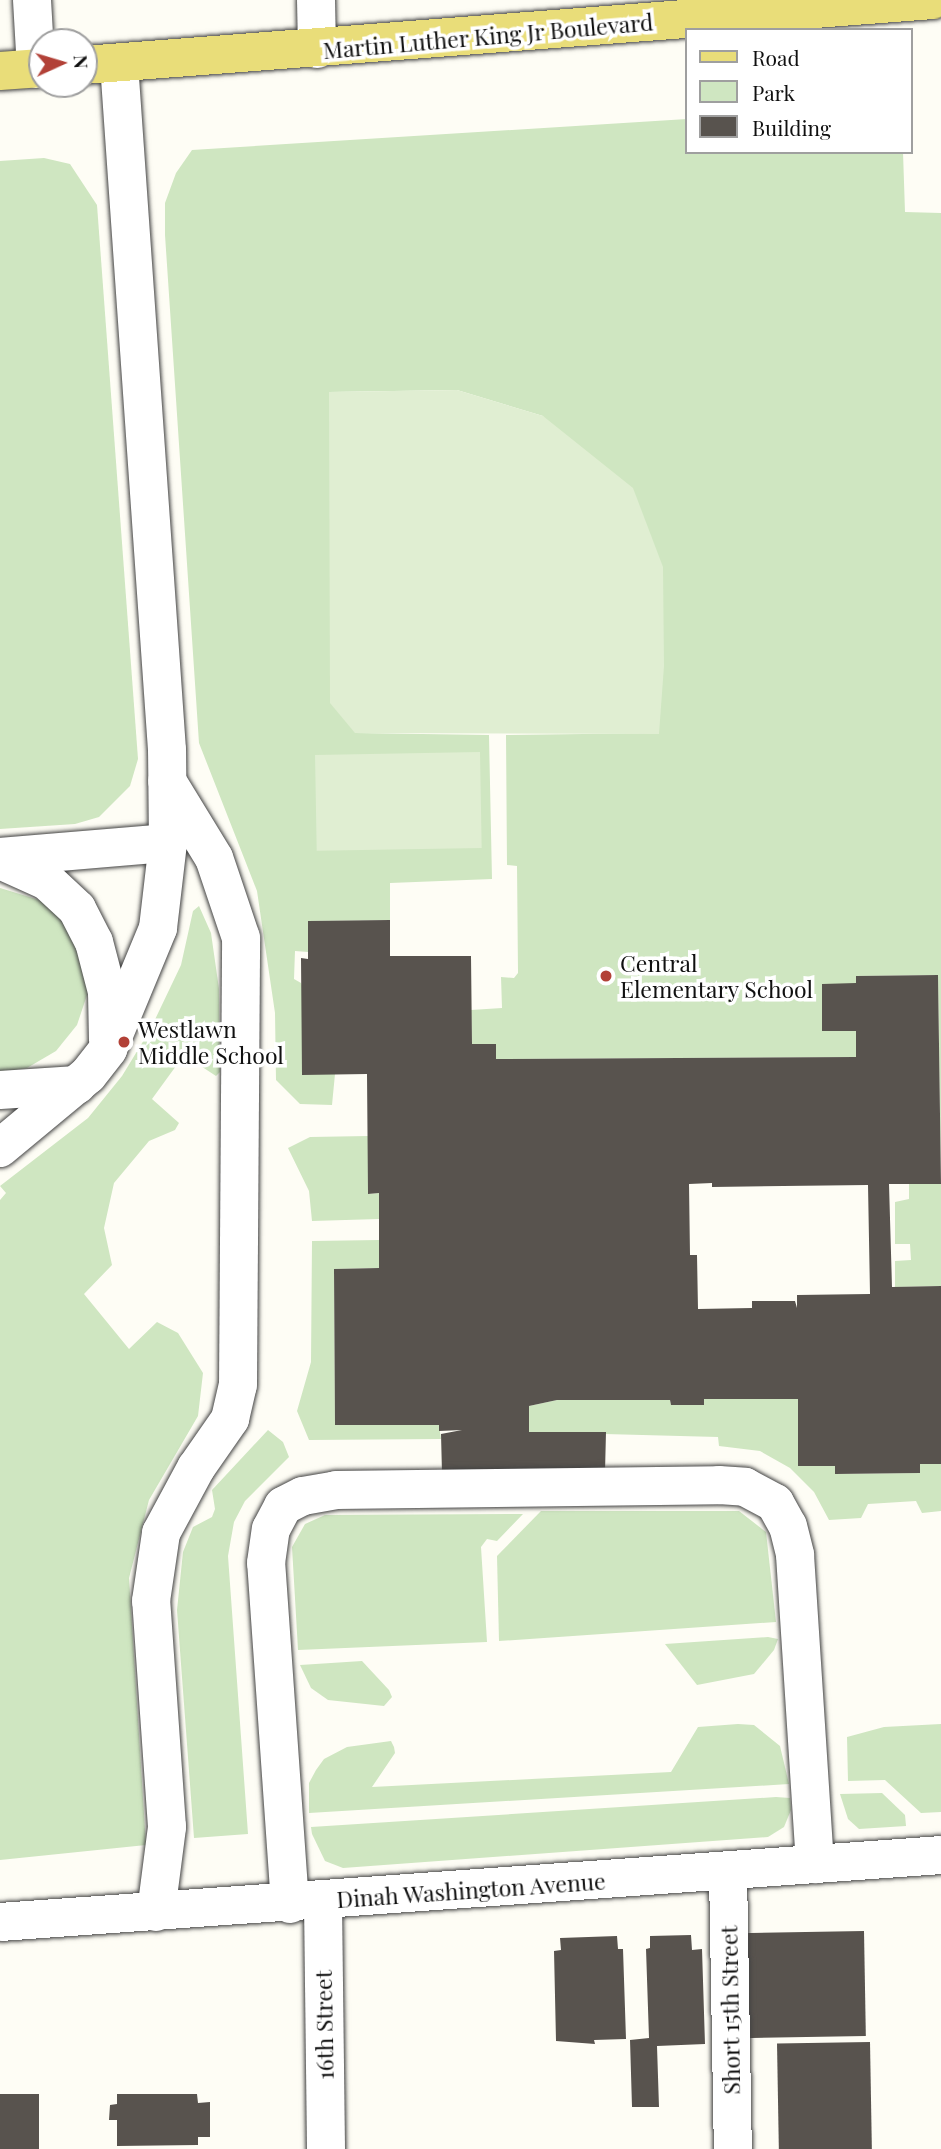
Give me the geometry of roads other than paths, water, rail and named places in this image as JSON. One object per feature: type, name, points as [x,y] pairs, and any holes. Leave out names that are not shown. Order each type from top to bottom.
[{"type":"main road","name":"Martin Luther King Jr Boulevard","points":[[101,64],[317,50],[783,6],[933,0]]},
{"type":"street","points":[[26,69],[32,0]]},
{"type":"street","points":[[316,0],[317,50]]},
{"type":"street","points":[[0,1148],[77,1085],[108,1049],[158,928],[168,843],[167,781],[101,64]]},
{"type":"street","points":[[156,1912],[167,1827],[151,1601],[161,1533],[196,1468],[230,1419],[238,1385],[240,938],[214,858],[167,781]]},
{"type":"street","points":[[0,859],[168,843]]},
{"type":"street","points":[[0,859],[47,881],[77,909],[94,942],[107,992],[108,1049]]},
{"type":"street","points":[[0,1090],[77,1085]]},
{"type":"street","name":"16th Street","points":[[326,2149],[307,1903],[266,1563],[271,1529],[283,1506],[303,1496],[335,1490],[719,1485],[745,1487],[775,1503],[788,1525],[795,1555],[815,1864]]},
{"type":"street","name":"Dinah Washington Avenue","points":[[0,1922],[307,1903],[941,1855]]},
{"type":"street","name":"Short 15th Street","points":[[728,1871],[733,2149]]},
{"type":"place","name":"Central Elementary School","points":[[606,976]]},
{"type":"place","name":"Westlawn Middle School","points":[[124,1042]]}]
